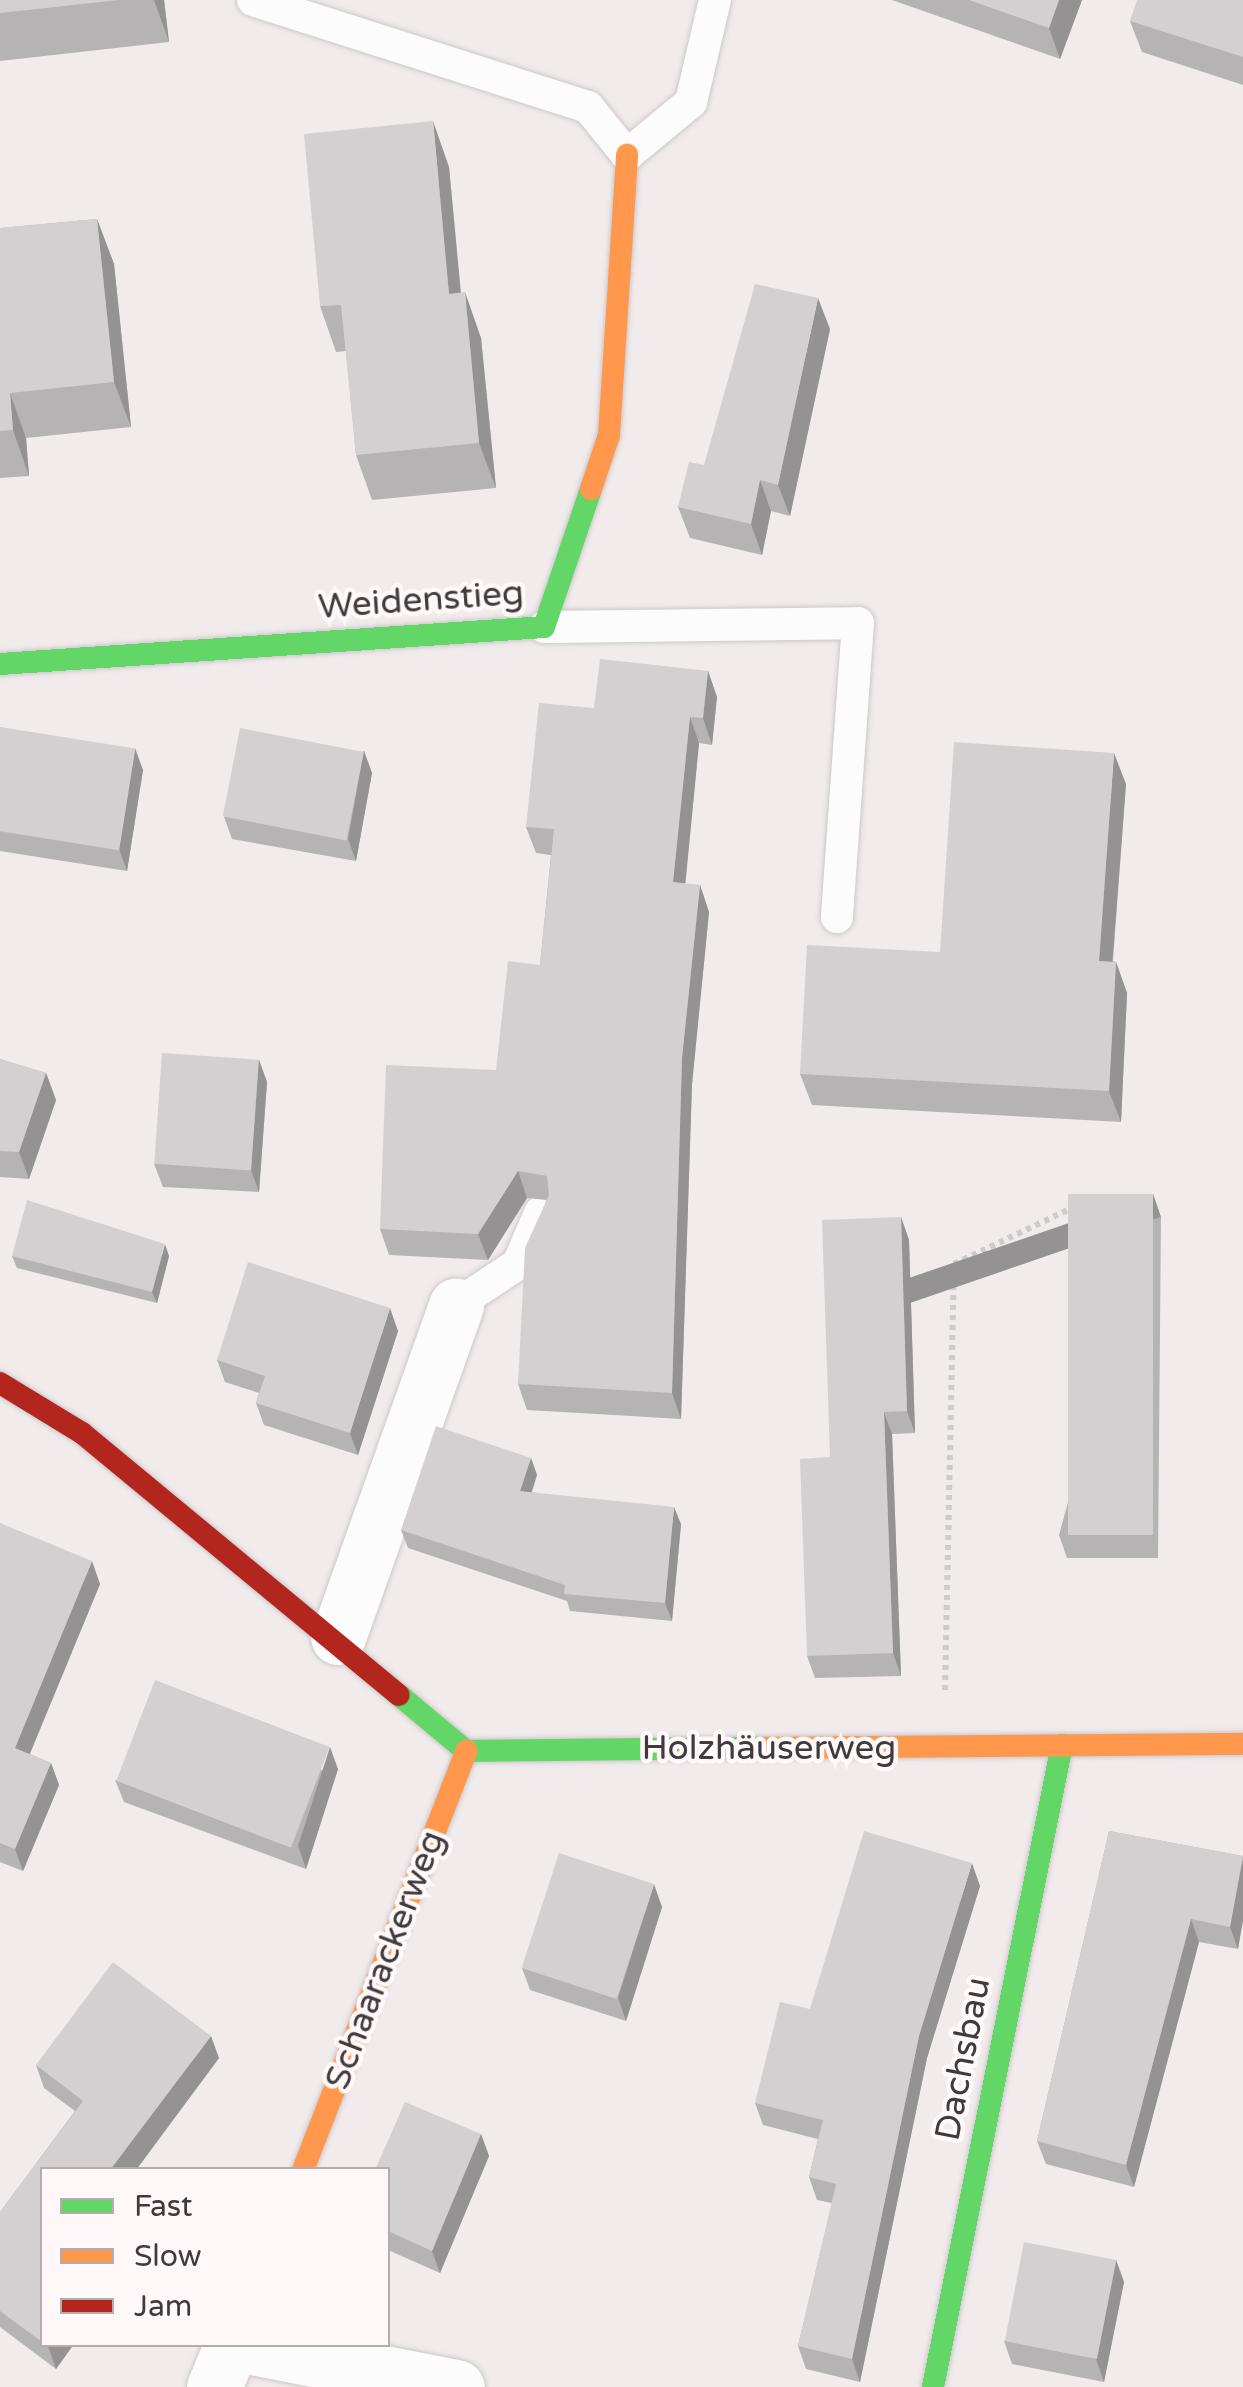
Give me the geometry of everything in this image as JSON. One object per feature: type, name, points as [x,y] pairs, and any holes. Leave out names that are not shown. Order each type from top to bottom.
[{"type":"street","name":"Weidenstieg","points":[[0,664],[544,627],[609,435],[628,155]]},
{"type":"street","points":[[338,1638],[456,1306]]},
{"type":"street","points":[[0,1383],[82,1434],[338,1638],[466,1750]]},
{"type":"street","name":"Holzhäuserweg","points":[[466,1750],[1243,1744]]},
{"type":"street","name":"Dachsbau","points":[[933,2387],[1062,1746]]},
{"type":"street","name":"Schaarackerweg","points":[[304,2167],[466,1750]]},
{"type":"street","points":[[214,2387],[234,2347]]},
{"type":"street","points":[[250,2347],[457,2387]]},
{"type":"lane","points":[[253,0],[588,107],[628,155],[691,102],[715,0]]},
{"type":"lane","points":[[544,627],[858,623],[837,917]]},
{"type":"lane","points":[[456,1306],[518,1264],[540,1213]]},
{"type":"path","points":[[944,1746],[954,1264],[1080,1204]]},
{"type":"building","points":[[0,0],[119,0],[0,13]]},
{"type":"building","points":[[969,0],[1059,0],[1049,28]]},
{"type":"building","points":[[1137,0],[1243,0],[1243,57],[1130,21]]},
{"type":"building","points":[[433,121],[449,294],[465,292],[479,443],[356,455],[341,305],[320,306],[304,134]]},
{"type":"building","points":[[97,219],[114,382],[10,393],[13,430],[0,431],[0,228]]},
{"type":"building","points":[[755,284],[818,298],[778,485],[760,480],[751,524],[678,507],[689,462],[704,465]]},
{"type":"building","points":[[600,659],[708,671],[703,718],[690,717],[673,882],[700,885],[682,1058],[672,1393],[518,1384],[525,1248],[549,1195],[547,1176],[518,1171],[478,1234],[380,1229],[386,1065],[496,1070],[508,961],[540,965],[554,829],[526,827],[539,703],[594,708]]},
{"type":"building","points":[[0,727],[135,748],[119,850],[0,831]]},
{"type":"building","points":[[240,728],[364,752],[347,840],[223,816]]},
{"type":"building","points":[[954,742],[1114,753],[1099,961],[1116,962],[1109,1091],[800,1074],[807,945],[940,952]]},
{"type":"building","points":[[162,1053],[259,1060],[251,1170],[154,1164]]},
{"type":"building","points":[[0,1059],[46,1073],[19,1152],[0,1151]]},
{"type":"building","points":[[1068,1194],[1153,1194],[1153,1535],[1068,1535]]},
{"type":"building","points":[[27,1200],[165,1244],[152,1292],[12,1256]]},
{"type":"building","points":[[901,1217],[907,1411],[884,1412],[893,1653],[807,1656],[800,1459],[830,1457],[822,1220]]},
{"type":"building","points":[[248,1262],[390,1308],[350,1433],[256,1403],[265,1376],[217,1360]]},
{"type":"building","points":[[436,1426],[531,1458],[520,1491],[674,1507],[665,1603],[564,1594],[565,1585],[401,1530]]},
{"type":"building","points":[[0,1523],[92,1561],[15,1748],[51,1763],[15,1849],[0,1843]]},
{"type":"building","points":[[155,1680],[330,1747],[291,1848],[116,1781]]},
{"type":"building","points":[[864,1831],[972,1863],[919,2036],[852,2359],[798,2346],[836,2184],[809,2177],[823,2120],[755,2103],[780,2002],[810,2009]]},
{"type":"building","points":[[1109,1831],[1243,1856],[1230,1927],[1191,1919],[1126,2165],[1037,2141]]},
{"type":"building","points":[[559,1853],[654,1884],[617,1999],[522,1968]]},
{"type":"building","points":[[113,1962],[211,2036],[112,2167],[40,2167],[40,2341],[0,2311],[0,2212],[83,2101],[36,2065]]},
{"type":"building","points":[[405,2102],[481,2134],[432,2251],[390,2232],[390,2167],[376,2167]]},
{"type":"building","points":[[1024,2242],[1116,2260],[1097,2359],[1005,2341]]},
{"type":"traffic: fast","points":[[0,664],[544,627],[591,489]]},
{"type":"traffic: fast","points":[[399,1695],[466,1751],[762,1748]]},
{"type":"traffic: fast","points":[[933,2387],[1062,1745]]},
{"type":"traffic: slow","points":[[591,489],[609,435],[627,155]]},
{"type":"traffic: slow","points":[[762,1748],[1243,1744]]},
{"type":"traffic: slow","points":[[304,2167],[466,1751]]},
{"type":"traffic: jam","points":[[0,1383],[82,1433],[399,1695]]}]
